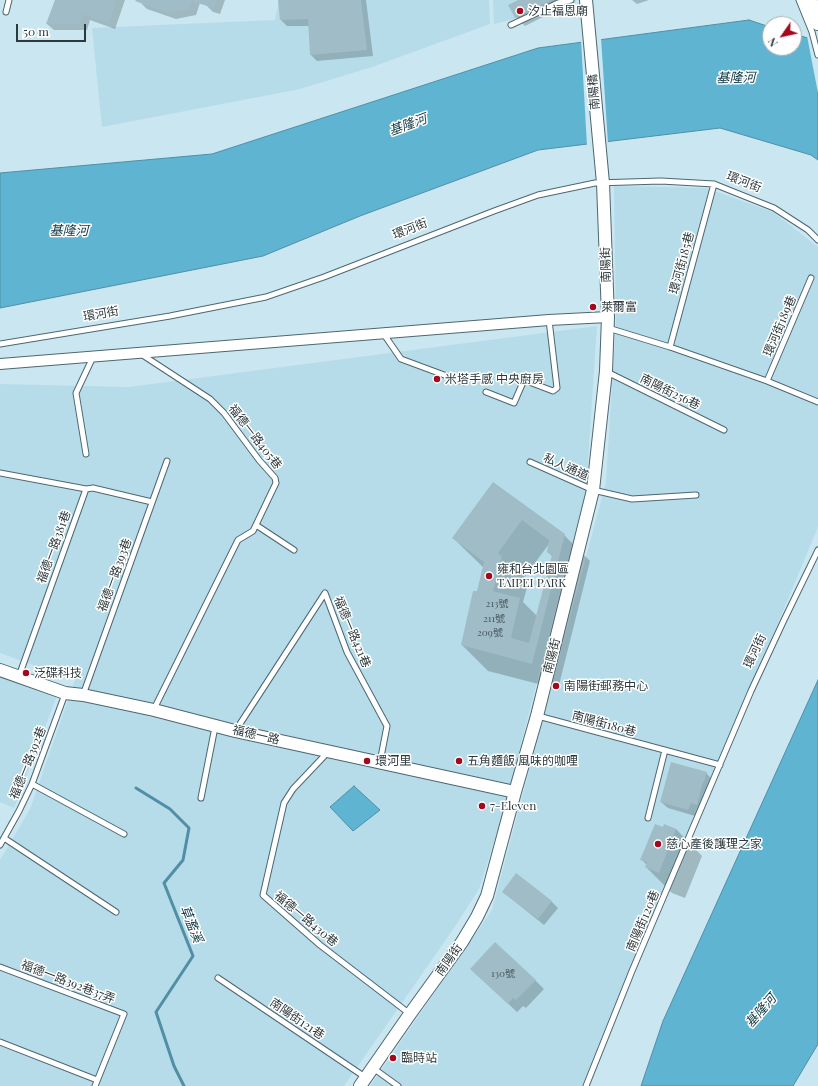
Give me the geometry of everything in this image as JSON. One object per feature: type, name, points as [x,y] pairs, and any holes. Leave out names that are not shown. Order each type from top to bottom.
[{"type":"main road","points":[[809,0],[818,22]]},
{"type":"street","name":"南陽橋","points":[[586,0],[603,183]]},
{"type":"street","name":"南陽街","points":[[363,1082],[462,942],[477,917],[487,896],[537,716],[593,490],[606,371],[607,323],[603,183]]},
{"type":"street","points":[[0,364],[140,354],[549,320],[607,323]]},
{"type":"street","name":"福德一路","points":[[0,670],[65,693],[82,695],[154,710],[235,731],[515,792]]},
{"type":"lane","points":[[6,12],[9,0]]},
{"type":"lane","points":[[511,25],[558,3],[569,0]]},
{"type":"lane","points":[[799,0],[812,32],[818,55]]},
{"type":"lane","name":"環河街","points":[[0,344],[170,316],[266,297],[324,277],[538,195],[595,183],[661,181],[714,184],[774,208],[808,230],[818,240]]},
{"type":"lane","name":"環河街185巷","points":[[670,347],[714,184]]},
{"type":"lane","name":"環河街189巷","points":[[767,381],[811,278]]},
{"type":"lane","points":[[486,392],[514,403],[524,380],[553,391],[557,388],[549,320]]},
{"type":"lane","points":[[607,323],[767,381],[818,402]]},
{"type":"lane","points":[[383,333],[401,359],[463,382]]},
{"type":"lane","name":"福德一路405巷","points":[[140,354],[210,399],[224,413],[259,460],[275,478],[276,483],[254,532],[238,540],[154,710]]},
{"type":"lane","points":[[86,454],[76,393],[93,357]]},
{"type":"lane","name":"南陽街256巷","points":[[606,371],[724,430]]},
{"type":"lane","name":"福德一路393巷","points":[[82,695],[167,461]]},
{"type":"lane","name":"私人通道","points":[[530,462],[593,490],[632,499],[696,495]]},
{"type":"lane","points":[[0,473],[86,489],[93,488],[152,502]]},
{"type":"lane","name":"福德一路381巷","points":[[19,676],[86,489]]},
{"type":"lane","points":[[256,525],[294,550]]},
{"type":"lane","name":"環河街","points":[[720,765],[754,684],[818,550]]},
{"type":"lane","name":"福德一路421巷","points":[[235,731],[325,593],[347,652],[387,726],[380,763]]},
{"type":"lane","name":"福德一路392巷","points":[[0,845],[20,811],[32,784],[65,693]]},
{"type":"lane","name":"南陽街180巷","points":[[537,716],[720,765]]},
{"type":"lane","points":[[201,798],[215,726]]},
{"type":"lane","points":[[648,818],[665,750]]},
{"type":"lane","name":"福德一路430巷","points":[[329,751],[293,789],[284,803],[262,895],[320,945],[410,1014]]},
{"type":"lane","name":"南陽街120巷","points":[[586,1086],[632,971],[720,765]]},
{"type":"lane","points":[[32,784],[124,834]]},
{"type":"lane","points":[[4,838],[116,912]]},
{"type":"lane","name":"福德一路392巷37弄","points":[[0,967],[124,1014],[95,1086]]},
{"type":"lane","name":"南陽街121巷","points":[[218,978],[363,1082]]},
{"type":"lane","points":[[0,1042],[97,1080]]},
{"type":"lane","points":[[373,1067],[398,1086]]},
{"type":"shaded area","points":[[279,0],[489,0],[490,24],[372,67],[300,89],[102,127],[92,28],[275,20]]},
{"type":"shaded area","points":[[493,0],[576,0],[576,3],[494,24]]},
{"type":"shaded area","points":[[614,186],[706,188],[773,212],[818,247],[818,527],[585,1086],[370,1086],[492,910],[606,482],[616,320]]},
{"type":"shaded area","points":[[597,326],[586,491],[503,814],[479,889],[454,928],[344,1086],[0,1086],[0,860],[30,809],[75,680],[0,653],[0,384],[129,387]]},
{"type":"shaded area","points":[[0,677],[57,696],[14,808],[0,802]]},
{"type":"water","name":"基隆河","points":[[749,20],[762,24],[762,56],[802,56],[802,36],[818,41],[818,160],[811,155],[720,128],[538,150],[360,216],[263,256],[0,308],[0,173],[212,154],[538,48]]},
{"type":"water","name":"基隆河","points":[[818,680],[818,1044],[793,1086],[641,1086],[663,1021]]},
{"type":"water","points":[[354,786],[380,810],[353,831],[330,807]]},
{"type":"pier","points":[[807,36],[818,39],[818,93]]},
{"type":"pier","points":[[601,38],[608,143],[587,146],[581,40]]},
{"type":"building","points":[[55,0],[116,0],[109,23],[83,14],[80,24],[46,24]]},
{"type":"building","points":[[192,0],[189,9],[169,13],[135,1]]},
{"type":"building","points":[[194,0],[217,0],[214,8],[194,2]]},
{"type":"building","points":[[278,0],[361,0],[367,50],[310,55],[308,19],[280,20]]},
{"type":"building","name":"汐止福恩廟","points":[[518,0],[552,0],[515,18],[508,5]]},
{"type":"building","name":"雍和台北園區 TAIPEI PARK","points":[[493,482],[565,534],[532,664],[461,645],[473,591],[477,591],[484,562],[452,538]],"holes":[[[522,520],[549,540],[547,552],[552,555],[529,643],[511,638],[520,598],[493,591],[502,557],[498,553]]]},
{"type":"building","points":[[671,762],[707,772],[697,805],[691,803],[688,810],[660,802]]},
{"type":"building","name":"慈心產後護理之家","points":[[655,824],[663,827],[664,824],[676,829],[659,873],[645,867],[647,862],[640,860]]},
{"type":"building","points":[[516,873],[552,901],[538,919],[502,892]]},
{"type":"building","points":[[495,942],[536,980],[516,1000],[513,998],[508,1004],[470,969]]},
{"type":"waterway","name":"草濫溪","points":[[136,788],[170,809],[189,828],[183,860],[164,883],[193,956],[156,1012],[174,1066],[184,1086]]},
{"type":"place","name":"汐止福恩廟","points":[[520,11]]},
{"type":"place","name":"萊爾富","points":[[593,307]]},
{"type":"place","name":"米塔手感 中央廚房","points":[[437,379]]},
{"type":"place","name":"雍和台北園區 TAIPEI PARK","points":[[489,576]]},
{"type":"place","name":"泛碟科技","points":[[26,673]]},
{"type":"place","name":"南陽街郵務中心","points":[[556,686]]},
{"type":"place","name":"環河里","points":[[367,761]]},
{"type":"place","name":"五角麵飯 風味的咖哩","points":[[459,761]]},
{"type":"place","name":"7-Eleven","points":[[482,806]]},
{"type":"place","name":"慈心產後護理之家","points":[[658,844]]},
{"type":"place","name":"臨時站","points":[[393,1058]]}]
